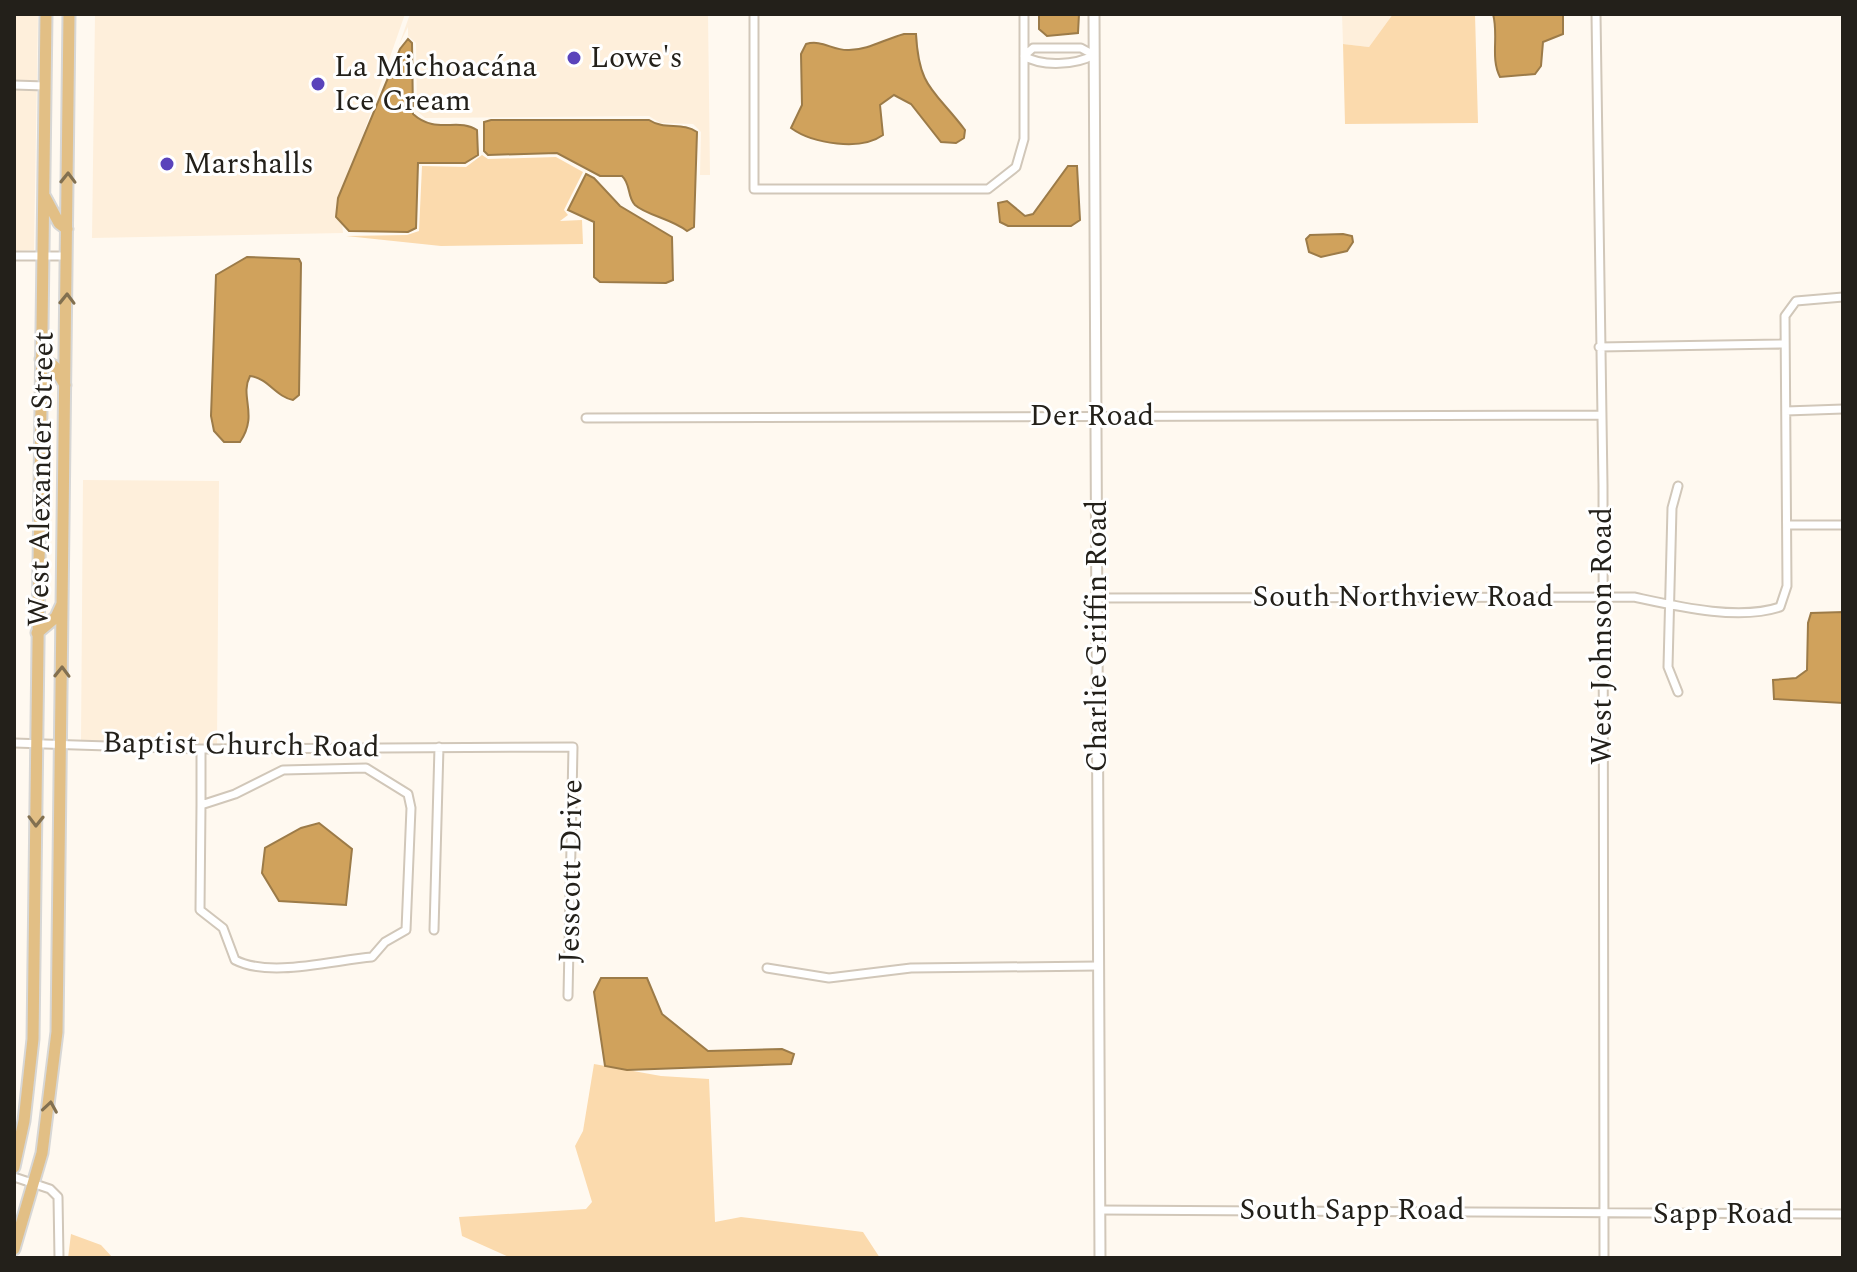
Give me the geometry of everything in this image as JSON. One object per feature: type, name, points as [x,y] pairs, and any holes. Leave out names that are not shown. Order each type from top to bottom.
[{"type":"main road","name":"West Alexander Street","points":[[14,1167],[24,1121],[33,1039],[46,14]]},
{"type":"main road","name":"West Alexander Street","points":[[14,1249],[35,1183],[50,1109],[57,1032],[69,14]]},
{"type":"main road","points":[[43,193],[59,223],[67,229]]},
{"type":"main road","points":[[41,359],[54,366],[65,386]]},
{"type":"main road","points":[[37,633],[56,617],[64,601]]},
{"type":"street","points":[[754,14],[754,189],[988,189],[1016,167],[1024,139],[1024,14]]},
{"type":"street","name":"Charlie Griffin Road","points":[[1094,14],[1100,1258]]},
{"type":"street","name":"West Johnson Road","points":[[1596,14],[1603,597],[1604,1258]]},
{"type":"street","points":[[1024,56],[1033,48],[1081,48],[1094,55]]},
{"type":"street","points":[[1024,56],[1033,62],[1082,62],[1094,55]]},
{"type":"street","points":[[14,85],[45,86]]},
{"type":"street","points":[[14,256],[67,256]]},
{"type":"street","name":"South Northview Road","points":[[1097,598],[1634,597],[1694,610],[1755,611],[1780,607],[1787,586],[1785,316],[1796,301],[1843,297]]},
{"type":"street","points":[[1599,347],[1785,344]]},
{"type":"street","points":[[1786,411],[1843,409]]},
{"type":"street","name":"Der Road","points":[[586,418],[1599,415]]},
{"type":"street","points":[[1678,486],[1672,508],[1673,570],[1668,667],[1678,692]]},
{"type":"street","points":[[1787,525],[1843,525]]},
{"type":"street","name":"Baptist Church Road","points":[[14,743],[62,742],[201,749],[573,747]]},
{"type":"street","points":[[434,930],[439,747]]},
{"type":"street","name":"Jesscott Drive","points":[[568,996],[573,747]]},
{"type":"street","points":[[201,749],[200,910],[223,928],[235,960],[248,966],[312,966],[323,961],[372,957],[385,942],[406,930],[411,808],[408,794],[366,768],[283,770],[235,794],[201,805]]},
{"type":"street","points":[[767,968],[829,978],[911,968],[1098,966]]},
{"type":"street","points":[[14,1177],[50,1189],[58,1197],[59,1258]]},
{"type":"street","name":"South Sapp Road","points":[[1100,1210],[1603,1210]]},
{"type":"street","name":"Sapp Road","points":[[1603,1210],[1611,1214],[1843,1214]]},
{"type":"shaded area","points":[[14,14],[38,14],[34,250],[14,251]]},
{"type":"shaded area","points":[[95,14],[405,14],[340,201],[343,233],[92,238]]},
{"type":"shaded area","points":[[410,14],[708,14],[710,175],[700,175],[701,132],[693,124],[660,123],[649,116],[425,118],[417,111],[416,43],[408,36],[408,27],[399,45]]},
{"type":"shaded area","points":[[1039,14],[1079,14],[1078,33],[1047,36],[1039,29]]},
{"type":"shaded area","points":[[1342,14],[1393,14],[1369,47],[1343,44]]},
{"type":"shaded area","points":[[1393,14],[1475,14],[1478,123],[1345,124],[1343,44],[1369,47]]},
{"type":"shaded area","points":[[1493,14],[1563,14],[1563,34],[1543,42],[1541,66],[1535,74],[1500,77]]},
{"type":"shaded area","points":[[904,34],[916,34],[925,78],[965,130],[964,138],[956,143],[941,142],[911,104],[894,95],[880,105],[883,135],[874,140],[837,144],[800,134],[791,128],[802,105],[801,54],[806,44],[856,50]]},
{"type":"shaded area","points":[[408,39],[412,43],[413,114],[430,124],[470,126],[477,130],[478,155],[465,163],[418,163],[416,228],[408,232],[349,231],[336,217],[338,198],[400,49]]},
{"type":"shaded area","points":[[649,120],[661,125],[692,129],[697,132],[694,227],[687,231],[635,205],[622,176],[600,176],[557,153],[488,155],[484,151],[484,122]]},
{"type":"shaded area","points":[[482,155],[488,159],[556,157],[583,172],[564,210],[568,215],[560,221],[582,220],[583,244],[441,246],[346,236],[407,235],[419,231],[422,166],[466,167]]},
{"type":"shaded area","points":[[1068,166],[1077,166],[1080,220],[1071,226],[1008,226],[1000,222],[998,203],[1007,201],[1025,216],[1033,214]]},
{"type":"shaded area","points":[[586,174],[594,178],[620,206],[672,237],[673,280],[666,283],[600,282],[594,277],[594,222],[568,210]]},
{"type":"shaded area","points":[[1310,235],[1352,236],[1353,242],[1347,251],[1321,257],[1309,252],[1306,239]]},
{"type":"shaded area","points":[[247,257],[299,259],[301,263],[299,395],[293,400],[287,398],[262,380],[250,376],[246,391],[249,414],[245,432],[240,442],[224,442],[214,431],[211,416],[216,275]]},
{"type":"shaded area","points":[[83,480],[219,481],[217,744],[81,742]]},
{"type":"shaded area","points":[[1843,612],[1843,703],[1774,699],[1773,680],[1796,678],[1807,670],[1811,613]]},
{"type":"shaded area","points":[[319,823],[352,849],[346,905],[279,901],[262,873],[265,848],[301,828]]},
{"type":"shaded area","points":[[601,978],[647,978],[662,1014],[708,1051],[782,1049],[794,1054],[791,1064],[627,1070],[605,1066],[594,992]]},
{"type":"shaded area","points":[[594,1064],[661,1076],[709,1079],[715,1222],[741,1217],[863,1232],[880,1258],[511,1258],[462,1236],[459,1217],[586,1209],[592,1202],[575,1146],[583,1131]]},
{"type":"shaded area","points":[[71,1234],[101,1245],[113,1258],[68,1258]]},
{"type":"place","name":"Lowe's","points":[[574,58]]},
{"type":"place","name":"La Michoacána Ice Cream","points":[[318,84]]},
{"type":"place","name":"Marshalls","points":[[167,164]]}]
